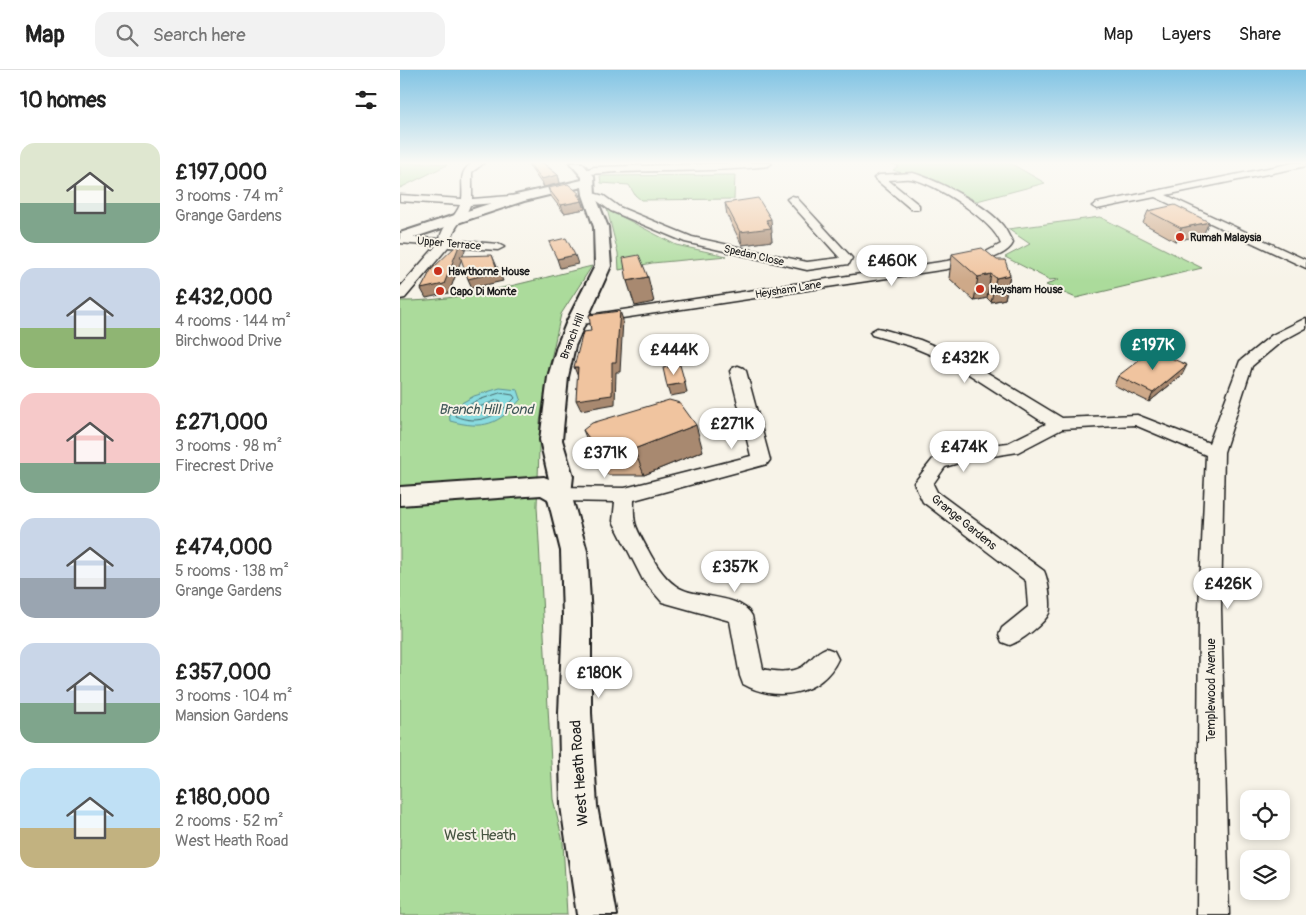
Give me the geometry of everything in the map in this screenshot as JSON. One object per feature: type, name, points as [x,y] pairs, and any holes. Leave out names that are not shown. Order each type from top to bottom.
[{"type":"street","points":[[400,295],[445,243],[445,234],[449,226],[459,217],[466,202]]},
{"type":"street","points":[[400,239],[459,217],[507,202]]},
{"type":"street","name":"Branch Hill","points":[[559,494],[561,476],[551,440],[558,377],[566,346],[576,321],[603,266],[601,227],[593,202]]},
{"type":"street","name":"Spedan Close","points":[[606,202],[615,209],[689,240],[807,266],[845,261],[846,258],[794,202]]},
{"type":"street","name":"Heysham Lane","points":[[908,202],[914,207]]},
{"type":"street","name":"Heysham Lane","points":[[576,321],[947,265],[988,256],[1006,246],[1007,243],[998,227],[978,210],[965,202]]},
{"type":"street","points":[[1097,206],[1115,202]]},
{"type":"street","points":[[1175,202],[1306,264]]},
{"type":"street","name":"Upper Terrace","points":[[400,239],[498,247]]},
{"type":"street","points":[[794,288],[807,266]]},
{"type":"street","name":"Templewood Avenue","points":[[1212,915],[1210,610],[1215,452],[1245,364],[1276,338],[1306,322]]},
{"type":"street","points":[[877,332],[915,343],[958,361],[1059,424]]},
{"type":"street","points":[[400,496],[544,486],[559,494],[625,495],[761,460],[738,371]]},
{"type":"street","name":"Grange Gardens","points":[[1010,635],[1039,611],[1036,577],[947,512],[930,497],[923,483],[939,463],[966,454],[1012,448],[1059,424],[1137,420],[1215,452]]},
{"type":"street","name":"West Heath Road","points":[[559,494],[574,551],[577,617],[575,713],[579,806],[597,915]]},
{"type":"street","points":[[625,495],[623,521],[650,574],[670,595],[737,613],[740,616],[752,676],[760,682],[777,683],[807,678],[826,660]]},
{"type":"green space","points":[[607,209],[676,245],[727,256],[652,263],[619,270],[618,253]]},
{"type":"green space","points":[[1100,217],[1202,268],[1076,298],[1046,285],[1059,279],[1050,280],[1005,257],[1030,244],[1008,229]]},
{"type":"green space","name":"West Heath","points":[[592,266],[561,314],[547,377],[540,422],[537,506],[553,799],[563,842],[567,915],[400,915],[400,301],[447,298],[472,294]]},
{"type":"water","name":"Branch Hill Pond","points":[[500,388],[518,390],[521,399],[505,415],[490,423],[481,425],[450,421],[449,410],[474,396]]},
{"type":"building","points":[[559,202],[574,202],[561,205]]},
{"type":"building","points":[[761,202],[771,219],[766,220],[771,228],[740,232],[725,203]]},
{"type":"building","points":[[1175,205],[1209,222],[1181,228],[1148,211]]},
{"type":"building","points":[[566,238],[575,255],[557,259],[549,242]]},
{"type":"building","points":[[461,241],[444,284],[421,289],[431,270]]},
{"type":"building","points":[[982,248],[997,260],[1005,260],[1010,275],[996,278],[991,274],[978,277],[952,254]]},
{"type":"building","points":[[492,255],[498,272],[468,279],[460,256]]},
{"type":"building","points":[[639,255],[648,277],[627,281],[623,258]]},
{"type":"building","points":[[620,311],[616,362],[612,362],[612,395],[576,400],[578,367],[574,367],[583,332],[591,331],[589,315]]},
{"type":"building","points":[[1152,350],[1187,365],[1153,393],[1118,376]]},
{"type":"building","points":[[680,365],[685,383],[667,386],[663,368]]},
{"type":"building","points":[[669,400],[680,403],[696,425],[634,449],[597,449],[583,430],[592,423]]},
{"type":"place","name":"Rumah Malaysia","points":[[1180,237]]},
{"type":"place","name":"Hawthorne House","points":[[438,271]]},
{"type":"place","name":"Heysham House","points":[[980,289]]},
{"type":"place","name":"Capo Di Monte","points":[[440,291]]}]
